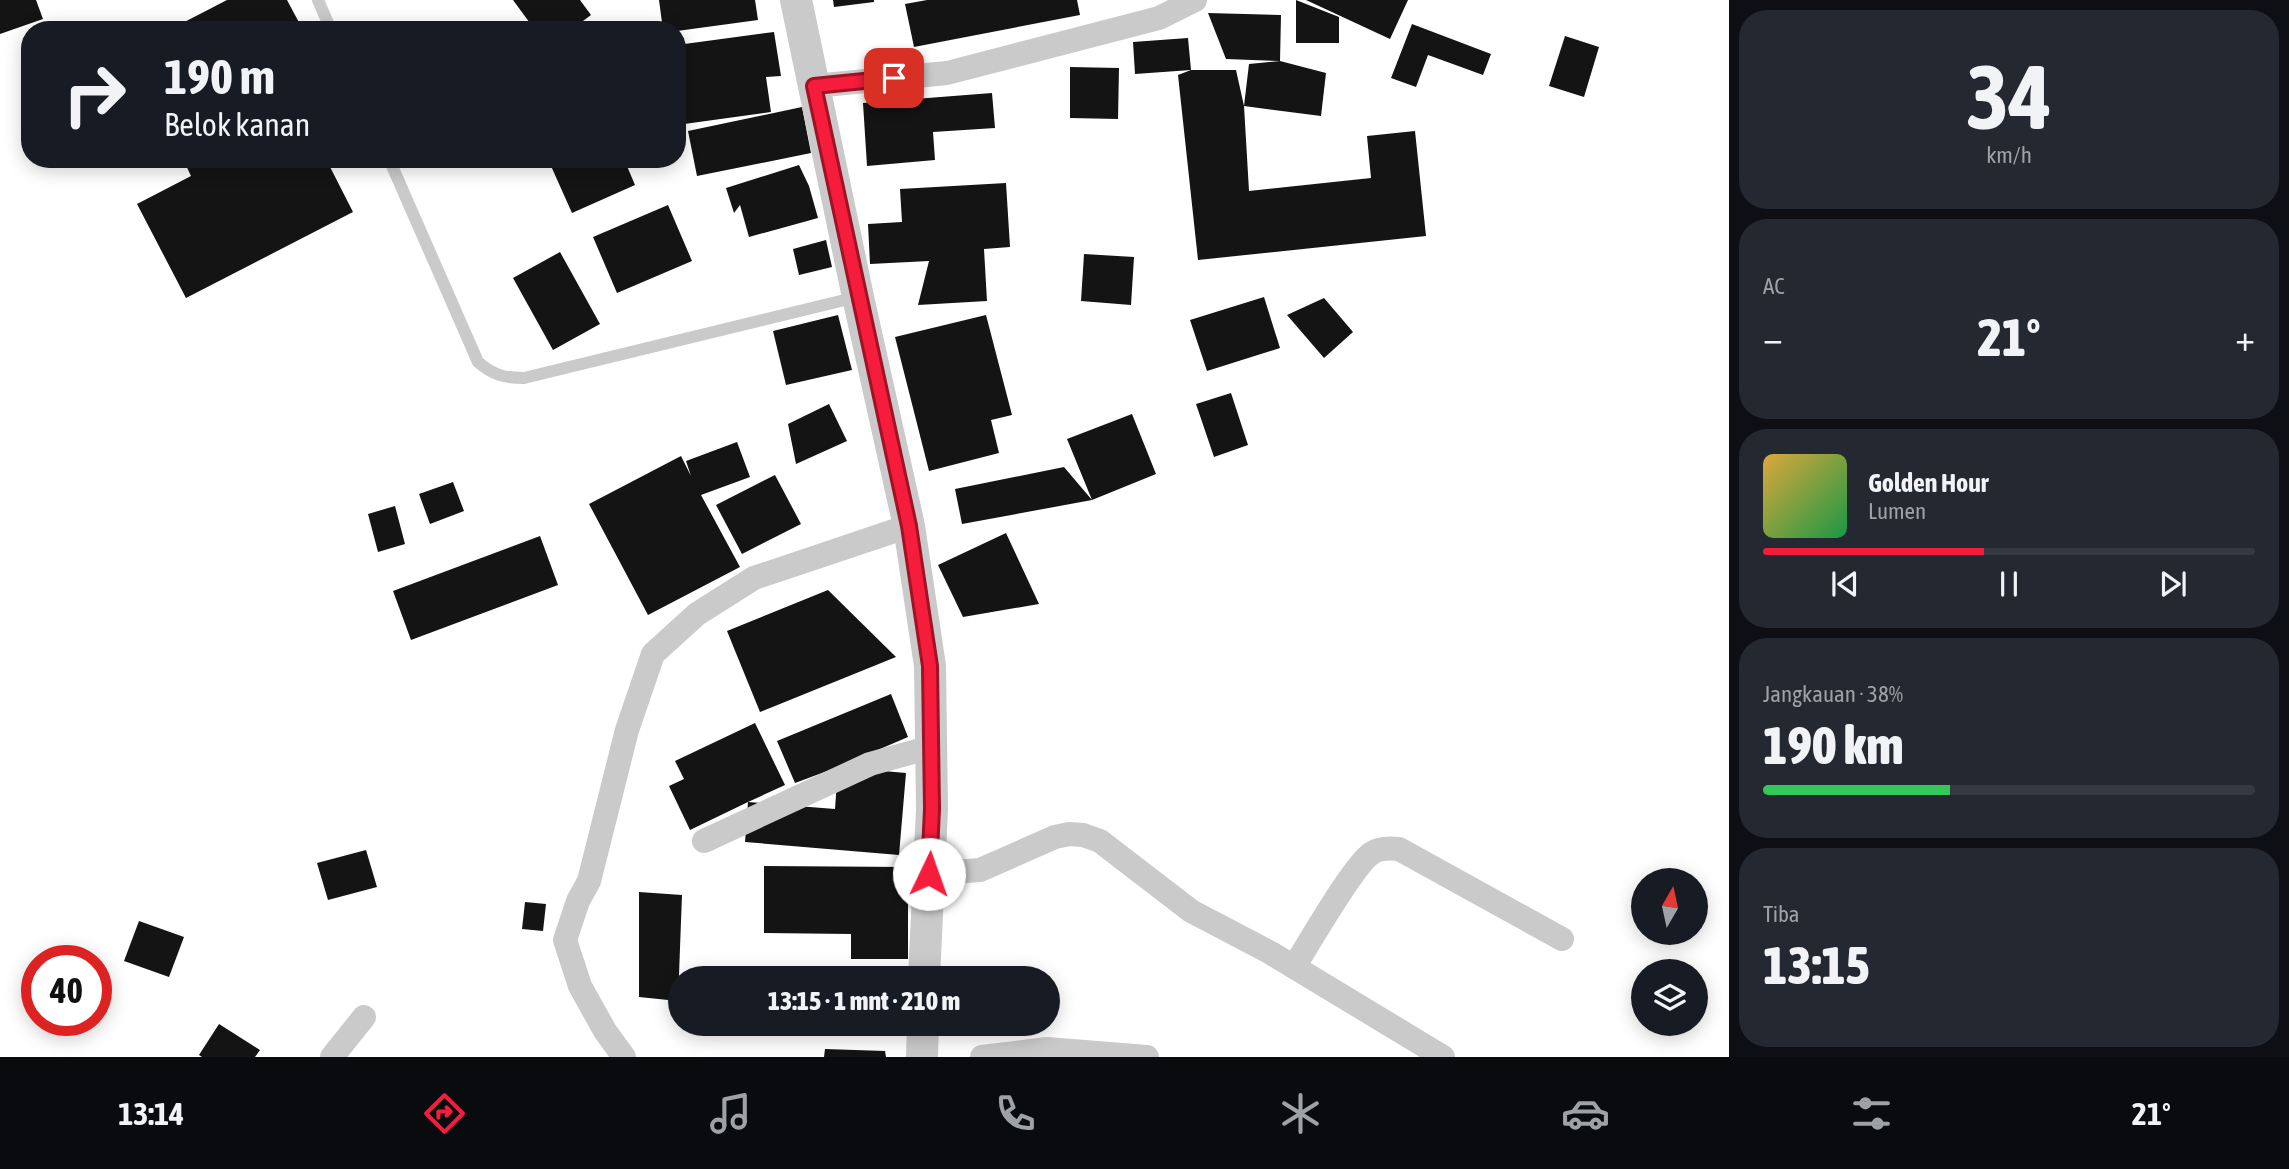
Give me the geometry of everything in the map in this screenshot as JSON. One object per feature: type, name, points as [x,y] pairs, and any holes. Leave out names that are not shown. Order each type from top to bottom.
[{"type":"street","points":[[796,0],[909,526],[930,666],[932,809],[925,966]]},
{"type":"street","points":[[814,86],[947,74],[1159,18],[1195,0]]},
{"type":"street","points":[[624,1057],[605,1031],[580,986],[565,940],[578,901],[589,881],[627,730],[653,654],[697,614],[754,578],[909,526]]},
{"type":"street","points":[[704,841],[870,764],[931,747]]},
{"type":"street","points":[[929,874],[979,870],[1055,837],[1069,834],[1083,835],[1100,841],[1191,911],[1294,967],[1443,1057]]},
{"type":"street","points":[[1294,967],[1357,869],[1372,853],[1389,848],[1399,849],[1562,939]]},
{"type":"street","points":[[332,1057],[364,1017]]},
{"type":"street","points":[[922,1057],[923,1036]]},
{"type":"street","points":[[982,1057],[1047,1049],[1147,1057]]},
{"type":"lane","points":[[318,0],[327,21]]},
{"type":"lane","points":[[392,168],[478,362],[489,372],[503,378],[524,379],[858,297]]},
{"type":"building","points":[[0,0],[36,0],[43,19],[21,21],[21,27],[0,34]]},
{"type":"building","points":[[227,0],[287,0],[298,21],[186,21]]},
{"type":"building","points":[[513,0],[580,0],[591,15],[583,21],[528,21]]},
{"type":"building","points":[[659,0],[755,0],[758,20],[686,30],[686,21],[662,21]]},
{"type":"building","points":[[833,0],[874,0],[874,2],[834,7]]},
{"type":"building","points":[[927,0],[1077,0],[1080,15],[914,47],[905,4]]},
{"type":"building","points":[[1296,0],[1339,17],[1339,43],[1296,43]]},
{"type":"building","points":[[1306,0],[1408,0],[1390,39]]},
{"type":"building","points":[[1208,13],[1281,15],[1280,61],[1226,59]]},
{"type":"building","points":[[1412,24],[1491,54],[1483,75],[1428,55],[1416,87],[1391,78]]},
{"type":"building","points":[[774,32],[781,76],[766,77],[771,112],[686,124],[686,44]]},
{"type":"building","points":[[1565,36],[1599,47],[1584,97],[1549,86]]},
{"type":"building","points":[[1188,38],[1191,70],[1135,74],[1133,42]]},
{"type":"building","points":[[1280,61],[1326,73],[1321,116],[1244,106],[1249,64]]},
{"type":"building","points":[[1070,67],[1119,68],[1118,119],[1070,118]]},
{"type":"building","points":[[1191,70],[1236,70],[1244,106],[1249,191],[1371,178],[1367,136],[1415,131],[1426,236],[1198,260],[1178,75]]},
{"type":"building","points":[[992,93],[995,128],[933,132],[935,160],[867,166],[863,103]]},
{"type":"building","points":[[802,107],[811,153],[697,176],[688,131]]},
{"type":"building","points":[[799,165],[809,186],[818,218],[749,237],[740,205],[734,213],[726,188]]},
{"type":"building","points":[[187,168],[331,168],[353,212],[186,298],[137,204],[191,176]]},
{"type":"building","points":[[552,168],[628,168],[635,185],[572,213]]},
{"type":"building","points":[[1006,183],[1010,247],[984,249],[987,301],[918,305],[929,261],[870,264],[868,224],[902,222],[900,189]]},
{"type":"building","points":[[668,205],[692,261],[617,293],[593,237]]},
{"type":"building","points":[[826,240],[832,267],[799,275],[793,249]]},
{"type":"building","points":[[560,252],[600,324],[553,350],[513,278]]},
{"type":"building","points":[[1084,254],[1134,257],[1131,305],[1081,301]]},
{"type":"building","points":[[1264,297],[1280,348],[1207,371],[1190,320]]},
{"type":"building","points":[[1324,298],[1353,332],[1324,358],[1287,315]]},
{"type":"building","points":[[838,315],[852,370],[786,385],[773,331]]},
{"type":"building","points":[[986,315],[1012,415],[991,420],[999,453],[929,471],[895,337]]},
{"type":"building","points":[[1231,393],[1248,445],[1214,457],[1196,404]]},
{"type":"building","points":[[829,404],[847,441],[796,464],[788,424]]},
{"type":"building","points":[[1132,414],[1156,474],[1092,500],[1067,439]]},
{"type":"building","points":[[737,442],[750,477],[701,495],[740,567],[648,615],[589,504],[681,456],[691,476],[686,461]]},
{"type":"building","points":[[1064,467],[1092,500],[962,524],[955,489]]},
{"type":"building","points":[[775,475],[801,524],[742,554],[716,505]]},
{"type":"building","points":[[453,482],[464,511],[430,524],[419,494]]},
{"type":"building","points":[[395,506],[405,544],[378,552],[368,514]]},
{"type":"building","points":[[1006,533],[1039,604],[963,617],[938,565]]},
{"type":"building","points":[[540,536],[558,585],[411,640],[393,591]]},
{"type":"building","points":[[828,590],[896,657],[760,712],[727,631]]},
{"type":"building","points":[[891,694],[908,737],[795,783],[777,741]]},
{"type":"building","points":[[755,723],[785,785],[690,830],[669,786],[684,779],[675,761]]},
{"type":"building","points":[[838,767],[906,773],[899,855],[745,842],[748,802],[835,809]]},
{"type":"building","points":[[366,850],[377,887],[328,900],[317,863]]},
{"type":"building","points":[[764,866],[908,867],[908,959],[851,959],[851,934],[764,933]]},
{"type":"building","points":[[639,892],[682,895],[679,966],[668,966],[668,1000],[639,997]]},
{"type":"building","points":[[525,902],[546,904],[543,931],[522,929]]},
{"type":"building","points":[[139,921],[184,937],[169,977],[124,961]]},
{"type":"building","points":[[219,1024],[260,1050],[255,1057],[199,1055]]},
{"type":"building","points":[[825,1049],[885,1051],[886,1057],[824,1057]]},
{"type":"route","points":[[894,78],[814,86],[909,526],[930,666],[932,809],[929,874]]}]
